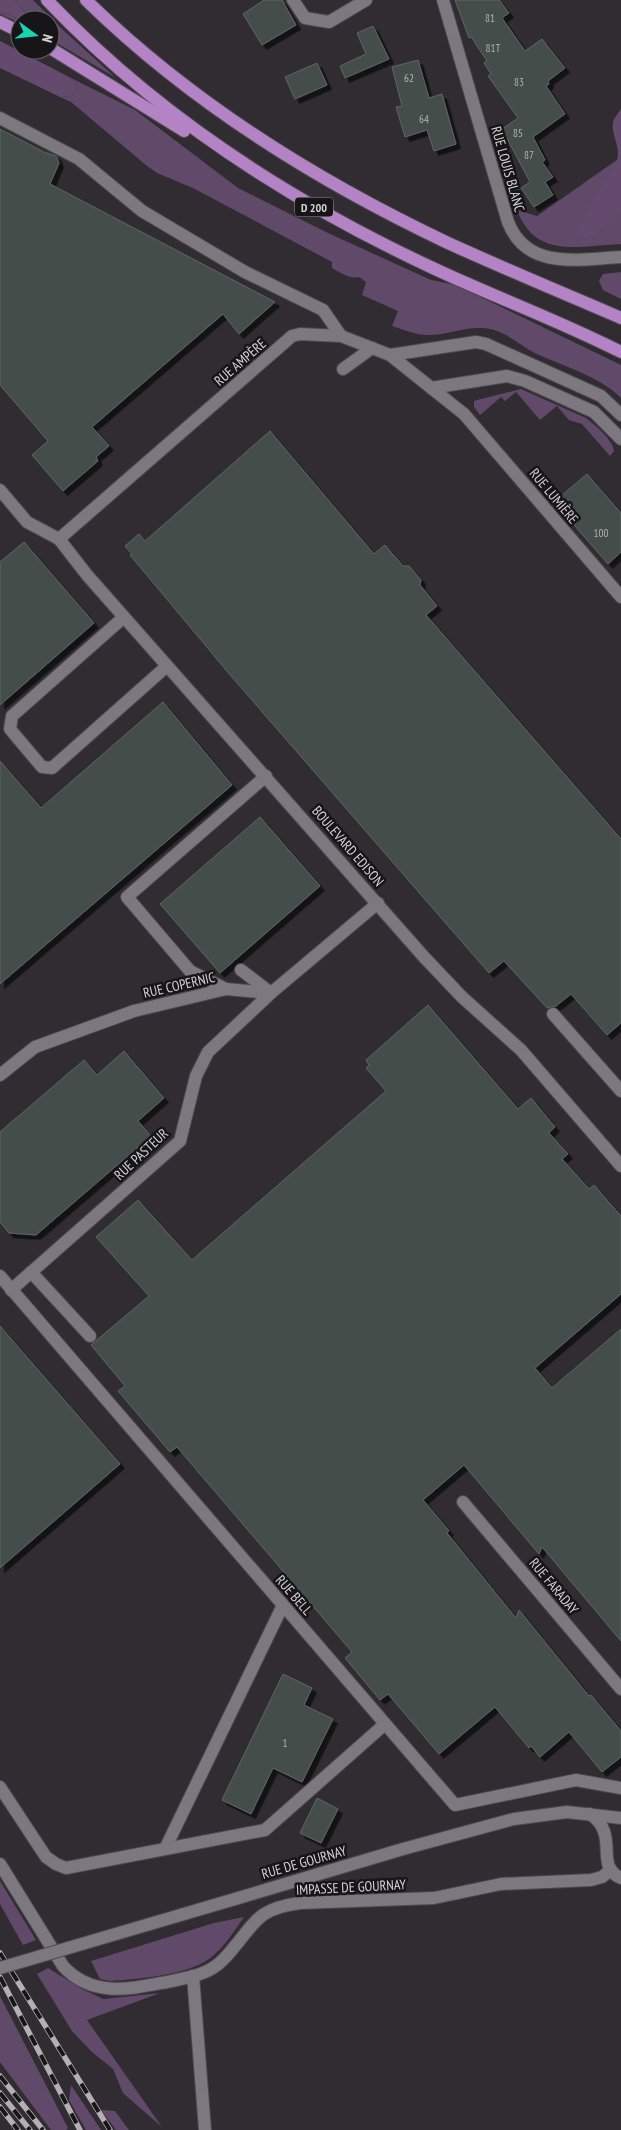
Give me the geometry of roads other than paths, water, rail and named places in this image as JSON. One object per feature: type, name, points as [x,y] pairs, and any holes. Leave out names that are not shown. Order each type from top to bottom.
[{"type":"main road","name":"D 200","points":[[47,0],[124,75],[172,114],[238,160],[290,193],[362,233],[440,271],[621,352]]},
{"type":"main road","name":"D 200","points":[[86,0],[134,46],[176,80],[218,111],[292,159],[371,204],[447,242],[621,318]]},
{"type":"main road","points":[[60,54],[181,130],[238,160]]},
{"type":"street","points":[[293,0],[305,18],[330,22],[366,0]]},
{"type":"street","name":"RUE LOUIS BLANC","points":[[443,0],[508,222],[516,240],[534,253],[551,259],[621,257]]},
{"type":"street","points":[[0,118],[79,159],[142,211],[229,263],[323,310],[341,336]]},
{"type":"street","name":"RUE AMPÈRE","points":[[60,539],[292,336],[300,334],[341,336],[390,356],[464,414]]},
{"type":"street","points":[[390,356],[476,342],[486,344],[601,396],[621,415]]},
{"type":"street","points":[[342,369],[372,348]]},
{"type":"street","points":[[431,388],[506,376],[525,381],[594,412],[621,439]]},
{"type":"street","name":"RUE LUMIÈRE","points":[[464,414],[621,597]]},
{"type":"street","points":[[0,490],[27,522],[60,539]]},
{"type":"street","name":"BOULEVARD EDISON","points":[[60,539],[87,575],[462,997],[521,1050],[618,1157]]},
{"type":"street","points":[[124,617],[12,716],[10,728],[42,767],[52,768],[167,666]]},
{"type":"street","points":[[226,989],[190,971],[127,897],[266,776]]},
{"type":"street","points":[[241,970],[271,993],[378,903]]},
{"type":"street","name":"RUE COPERNIC","points":[[0,1075],[35,1047],[134,1011],[226,989],[271,993]]},
{"type":"street","name":"RUE PASTEUR","points":[[11,1290],[180,1141],[196,1076],[208,1052],[271,993]]},
{"type":"street","points":[[553,1014],[621,1091]]},
{"type":"street","points":[[31,1272],[90,1336]]},
{"type":"street","name":"RUE BELL","points":[[0,1276],[455,1805],[576,1780],[621,1788]]},
{"type":"street","name":"RUE FARADAY","points":[[463,1502],[621,1689]]},
{"type":"street","points":[[165,1849],[283,1605]]},
{"type":"street","points":[[0,1787],[46,1857],[66,1868],[265,1830],[385,1724]]},
{"type":"street","name":"RUE DE GOURNAY","points":[[0,1968],[403,1849],[498,1823],[556,1812],[588,1813],[621,1818]]},
{"type":"street","points":[[588,1813],[598,1818],[607,1828],[609,1834],[609,1865],[611,1870],[621,1878]]},
{"type":"street","name":"IMPASSE DE GOURNAY","points":[[0,1864],[69,1973],[86,1984],[110,1990],[133,1988],[193,1976],[218,1965],[257,1918],[279,1907],[300,1903],[442,1898],[501,1884],[591,1880],[611,1870]]},
{"type":"street","points":[[193,1976],[205,2130]]},
{"type":"railway","points":[[0,1953],[110,2130]]},
{"type":"railway","points":[[0,1977],[80,2130]]},
{"type":"railway","points":[[0,2076],[43,2130]]},
{"type":"railway","points":[[0,2093],[30,2130]]},
{"type":"railway","points":[[0,2107],[18,2130]]}]
